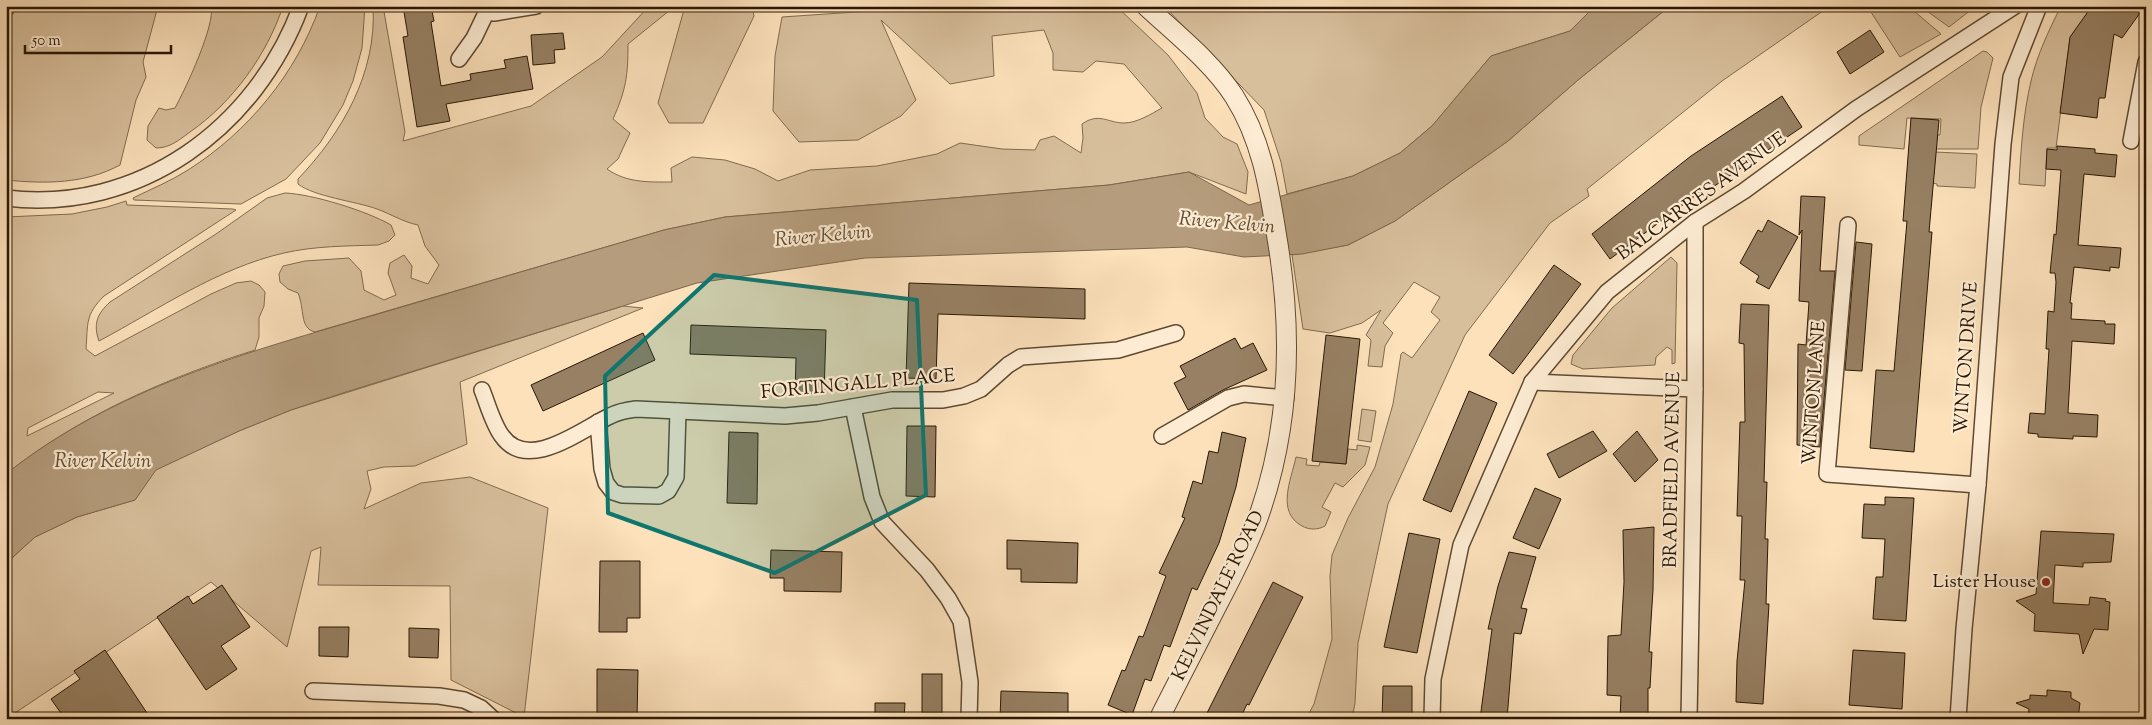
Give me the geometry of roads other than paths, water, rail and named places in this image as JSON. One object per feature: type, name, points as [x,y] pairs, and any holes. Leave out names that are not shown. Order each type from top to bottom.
[{"type":"street","points":[[6,198],[62,198],[107,191],[138,179],[187,155],[224,126],[256,88],[288,38],[301,6]]},
{"type":"street","points":[[459,59],[474,38],[485,8],[494,13],[536,6]]},
{"type":"street","name":"KELVINDALE ROAD","points":[[1146,6],[1198,54],[1233,95],[1250,124],[1266,171],[1284,279],[1287,317],[1286,398],[1278,448],[1269,487],[1258,520],[1243,554],[1159,719]]},
{"type":"street","name":"BALCARRES AVENUE","points":[[1432,719],[1433,679],[1461,545],[1532,382],[1608,292],[1695,222],[1744,191],[1856,109],[2015,6]]},
{"type":"street","name":"WINTON DRIVE","points":[[1958,719],[1964,629],[1978,485],[2003,144],[2011,78],[2039,6]]},
{"type":"street","points":[[2131,142],[2146,62]]},
{"type":"street","name":"BRADFIELD AVENUE","points":[[1689,719],[1695,389],[1695,222]]},
{"type":"street","name":"WINTON LANE","points":[[1848,225],[1827,474],[1978,485]]},
{"type":"street","name":"FORTINGALL PLACE","points":[[482,390],[502,436],[511,445],[523,450],[540,450],[556,445],[622,411],[636,409],[785,416],[892,400],[943,400],[964,396],[981,389],[1008,365],[1021,358],[1118,350],[1176,333]]},
{"type":"street","points":[[1532,382],[1695,389]]},
{"type":"street","points":[[1162,436],[1228,398],[1244,394],[1286,398]]},
{"type":"street","points":[[853,407],[872,497],[882,522],[927,570],[948,598],[961,621],[970,682],[968,719]]},
{"type":"street","points":[[598,422],[602,469],[606,483],[612,492],[622,495],[659,496],[668,491],[676,477],[678,411]]},
{"type":"street","points":[[313,691],[439,696],[464,700],[480,708],[493,719]]},
{"type":"water","name":"River Kelvin","points":[[1595,6],[1670,6],[1578,80],[1508,141],[1395,221],[1348,245],[1302,254],[1244,257],[1187,247],[865,258],[697,283],[346,392],[291,410],[239,431],[156,470],[135,500],[77,517],[35,537],[6,566],[6,474],[48,444],[91,418],[184,376],[232,359],[329,328],[664,230],[725,217],[1109,185],[1189,172],[1249,205],[1353,176],[1400,153],[1432,126],[1491,56],[1570,31]]},
{"type":"place","name":"Lister House","points":[[2046,582]]}]
